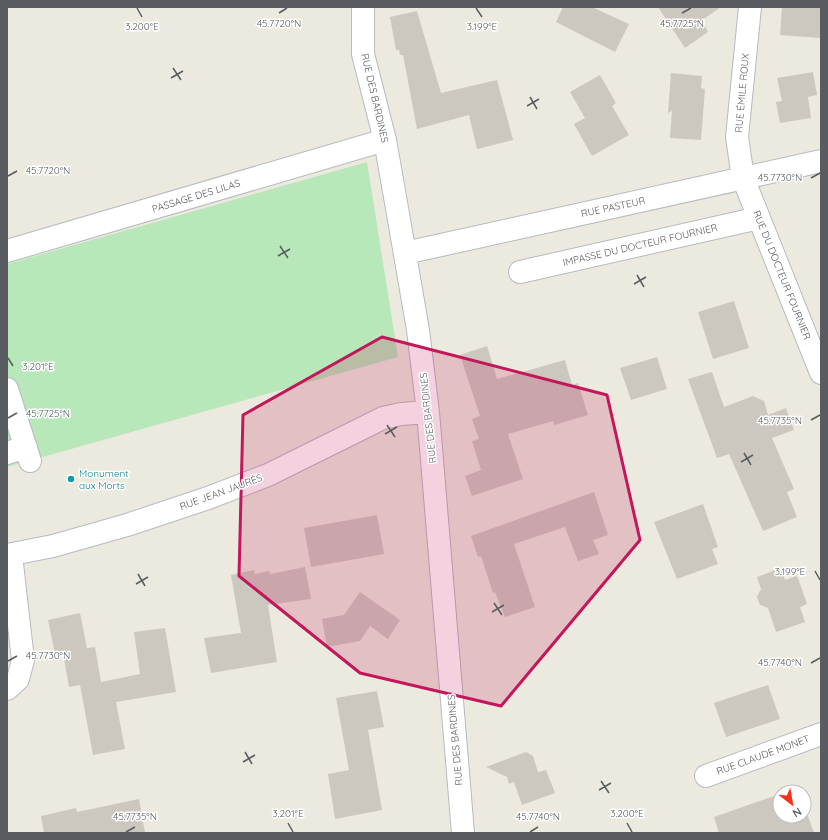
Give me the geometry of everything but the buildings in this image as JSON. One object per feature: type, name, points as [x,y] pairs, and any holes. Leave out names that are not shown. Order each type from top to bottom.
[{"type":"street","name":"RUE DES BARDINES","points":[[363,7],[363,54],[384,140],[405,252],[418,330],[428,412],[463,833]]},
{"type":"street","name":"RUE ÉMILE ROUX","points":[[743,178],[737,137],[750,7]]},
{"type":"street","name":"PASSAGE DES LILAS","points":[[7,251],[384,140]]},
{"type":"street","name":"RUE PASTEUR","points":[[405,252],[821,161]]},
{"type":"street","name":"RUE DU DOCTEUR FOURNIER","points":[[743,178],[821,373]]},
{"type":"street","name":"IMPASSE DU DOCTEUR FOURNIER","points":[[520,272],[759,218]]},
{"type":"street","points":[[7,388],[21,454]]},
{"type":"street","name":"RUE JEAN JAURÈS","points":[[9,555],[53,546],[127,525],[208,498],[268,475],[383,418],[402,414],[428,412]]},
{"type":"street","points":[[7,689],[18,679],[24,660],[9,555]]},
{"type":"street","name":"RUE CLAUDE MONET","points":[[706,776],[821,734]]},
{"type":"highlighted area","points":[[382,337],[607,395],[640,540],[501,706],[360,673],[239,576],[243,415]]},
{"type":"green space","points":[[367,162],[398,357],[7,467],[7,264]]},
{"type":"place","name":"Monument aux Morts","points":[[71,479]]}]
